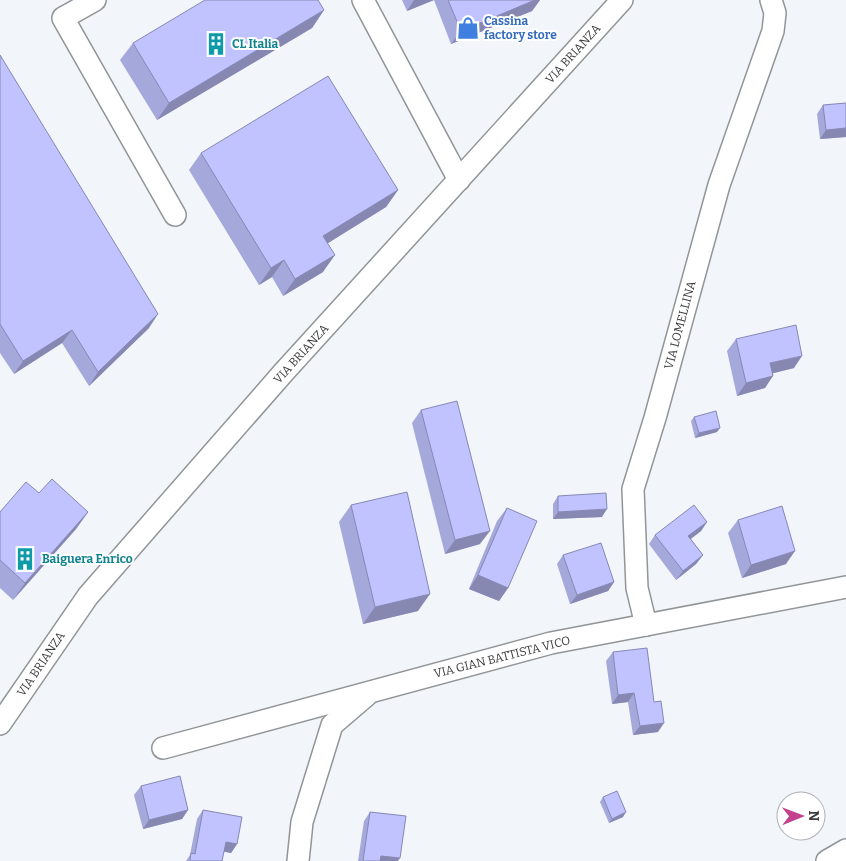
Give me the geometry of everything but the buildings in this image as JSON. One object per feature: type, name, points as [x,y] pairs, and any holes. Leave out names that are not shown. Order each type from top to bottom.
[{"type":"street","points":[[95,0],[63,18],[175,215]]},
{"type":"street","points":[[363,0],[459,180]]},
{"type":"street","name":"VIA BRIANZA","points":[[0,724],[88,596],[283,373],[622,0]]},
{"type":"street","points":[[762,0],[766,5],[773,32]]},
{"type":"street","name":"VIA LOMELLINA","points":[[646,625],[637,588],[633,489],[658,409],[719,185],[773,32],[775,14],[771,0]]},
{"type":"street","name":"VIA GIAN BATTISTA VICO","points":[[163,748],[551,643],[846,587]]},
{"type":"street","points":[[298,861],[302,822],[332,725],[372,692]]},
{"type":"street","points":[[827,861],[846,850]]},
{"type":"place","name":"Cassina factory store","points":[[468,28]]},
{"type":"place","name":"CL Italia","points":[[216,44]]},
{"type":"place","name":"Baiguera Enrico","points":[[25,559]]}]
